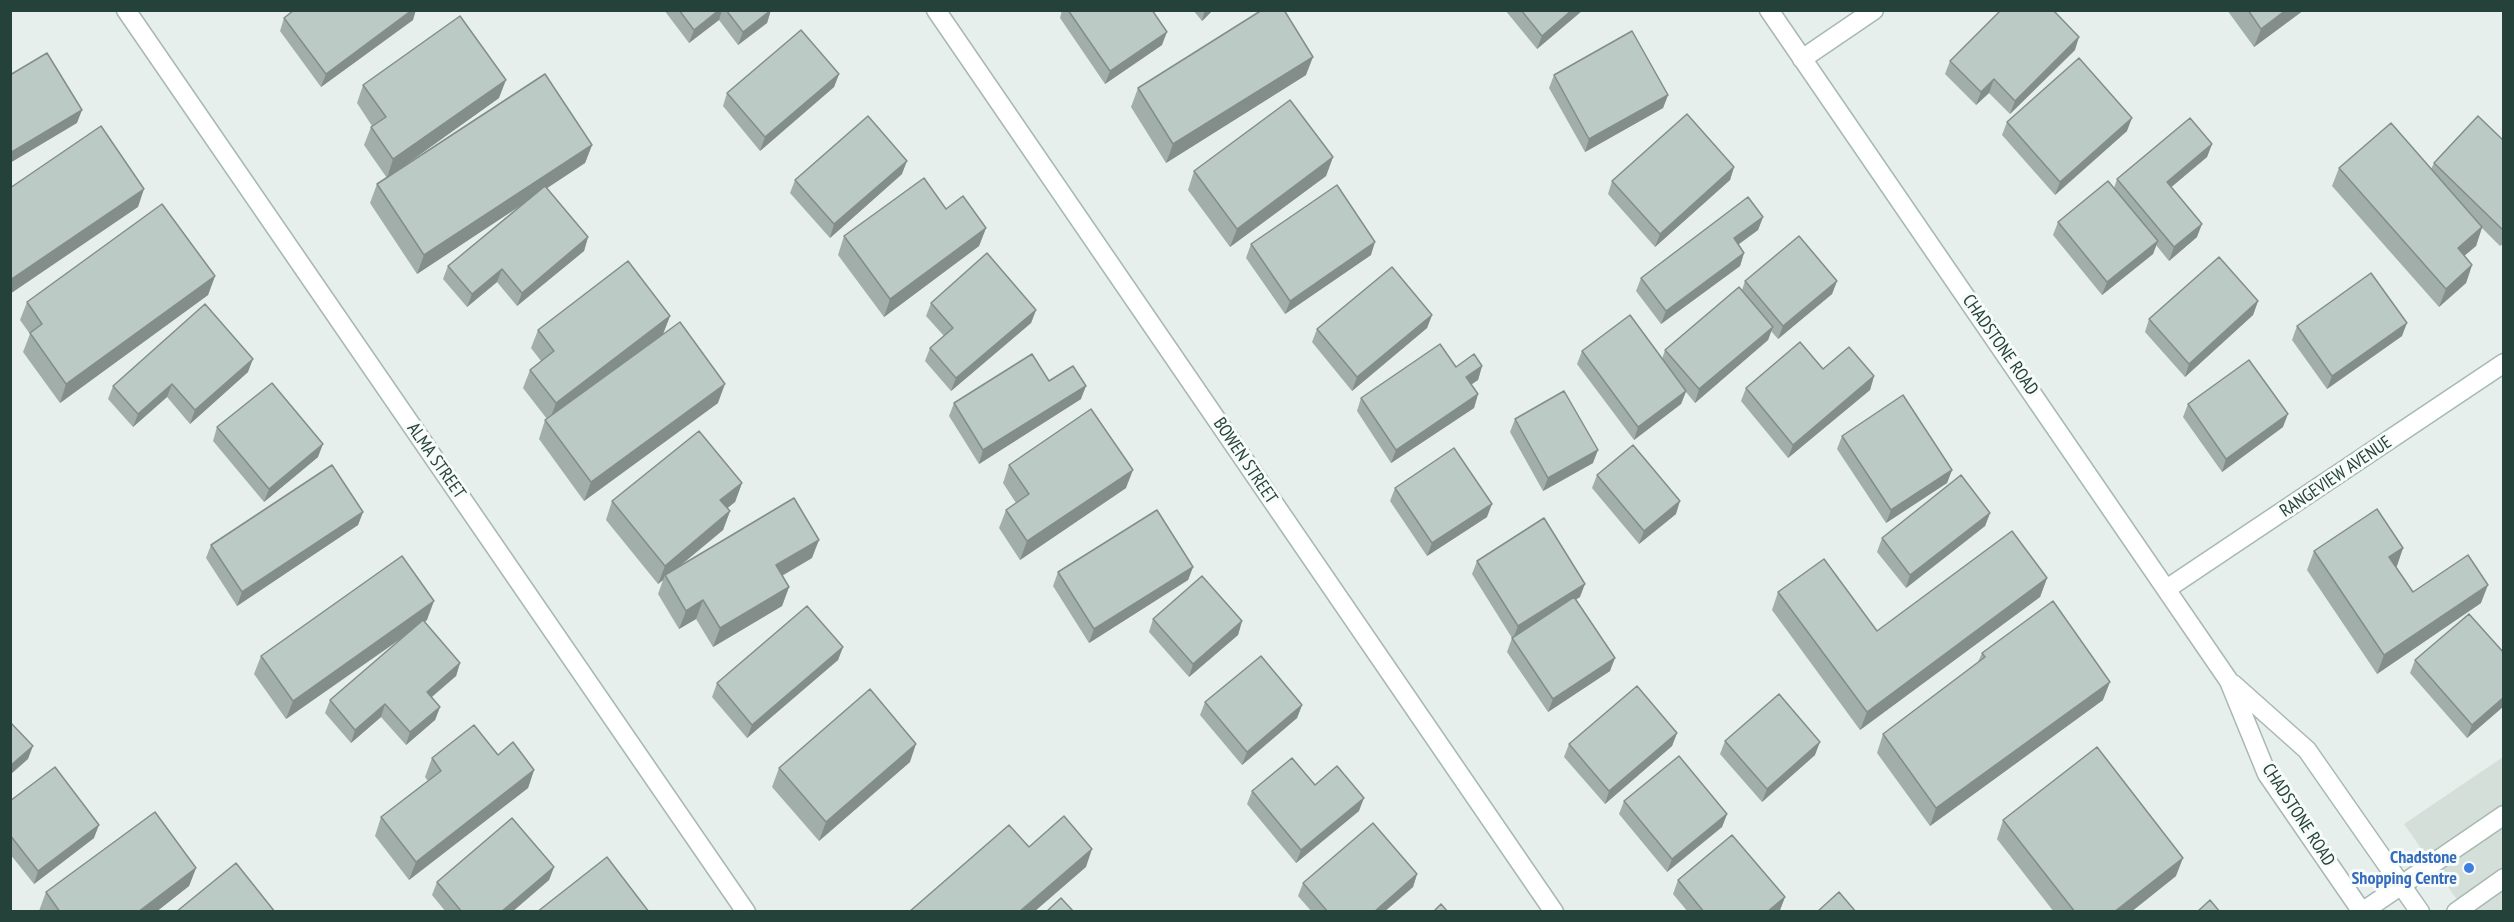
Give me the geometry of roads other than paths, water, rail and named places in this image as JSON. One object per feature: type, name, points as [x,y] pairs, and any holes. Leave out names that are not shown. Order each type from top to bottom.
[{"type":"street","name":"ALMA STREET","points":[[126,10],[746,912]]},
{"type":"street","name":"BOWEN STREET","points":[[936,10],[1554,912]]},
{"type":"street","name":"CHADSTONE ROAD","points":[[1768,10],[2168,588],[2229,681],[2267,774],[2362,912]]},
{"type":"street","points":[[1802,59],[1874,10]]},
{"type":"street","name":"RANGEVIEW AVENUE","points":[[2168,588],[2504,363]]},
{"type":"street","name":"CHADSTONE ROAD","points":[[2229,681],[2307,750],[2420,912]]},
{"type":"street","points":[[2362,912],[2504,815]]},
{"type":"street","points":[[2456,912],[2504,878]]},
{"type":"place","name":"Chadstone Shopping Centre","points":[[2469,868]]}]
